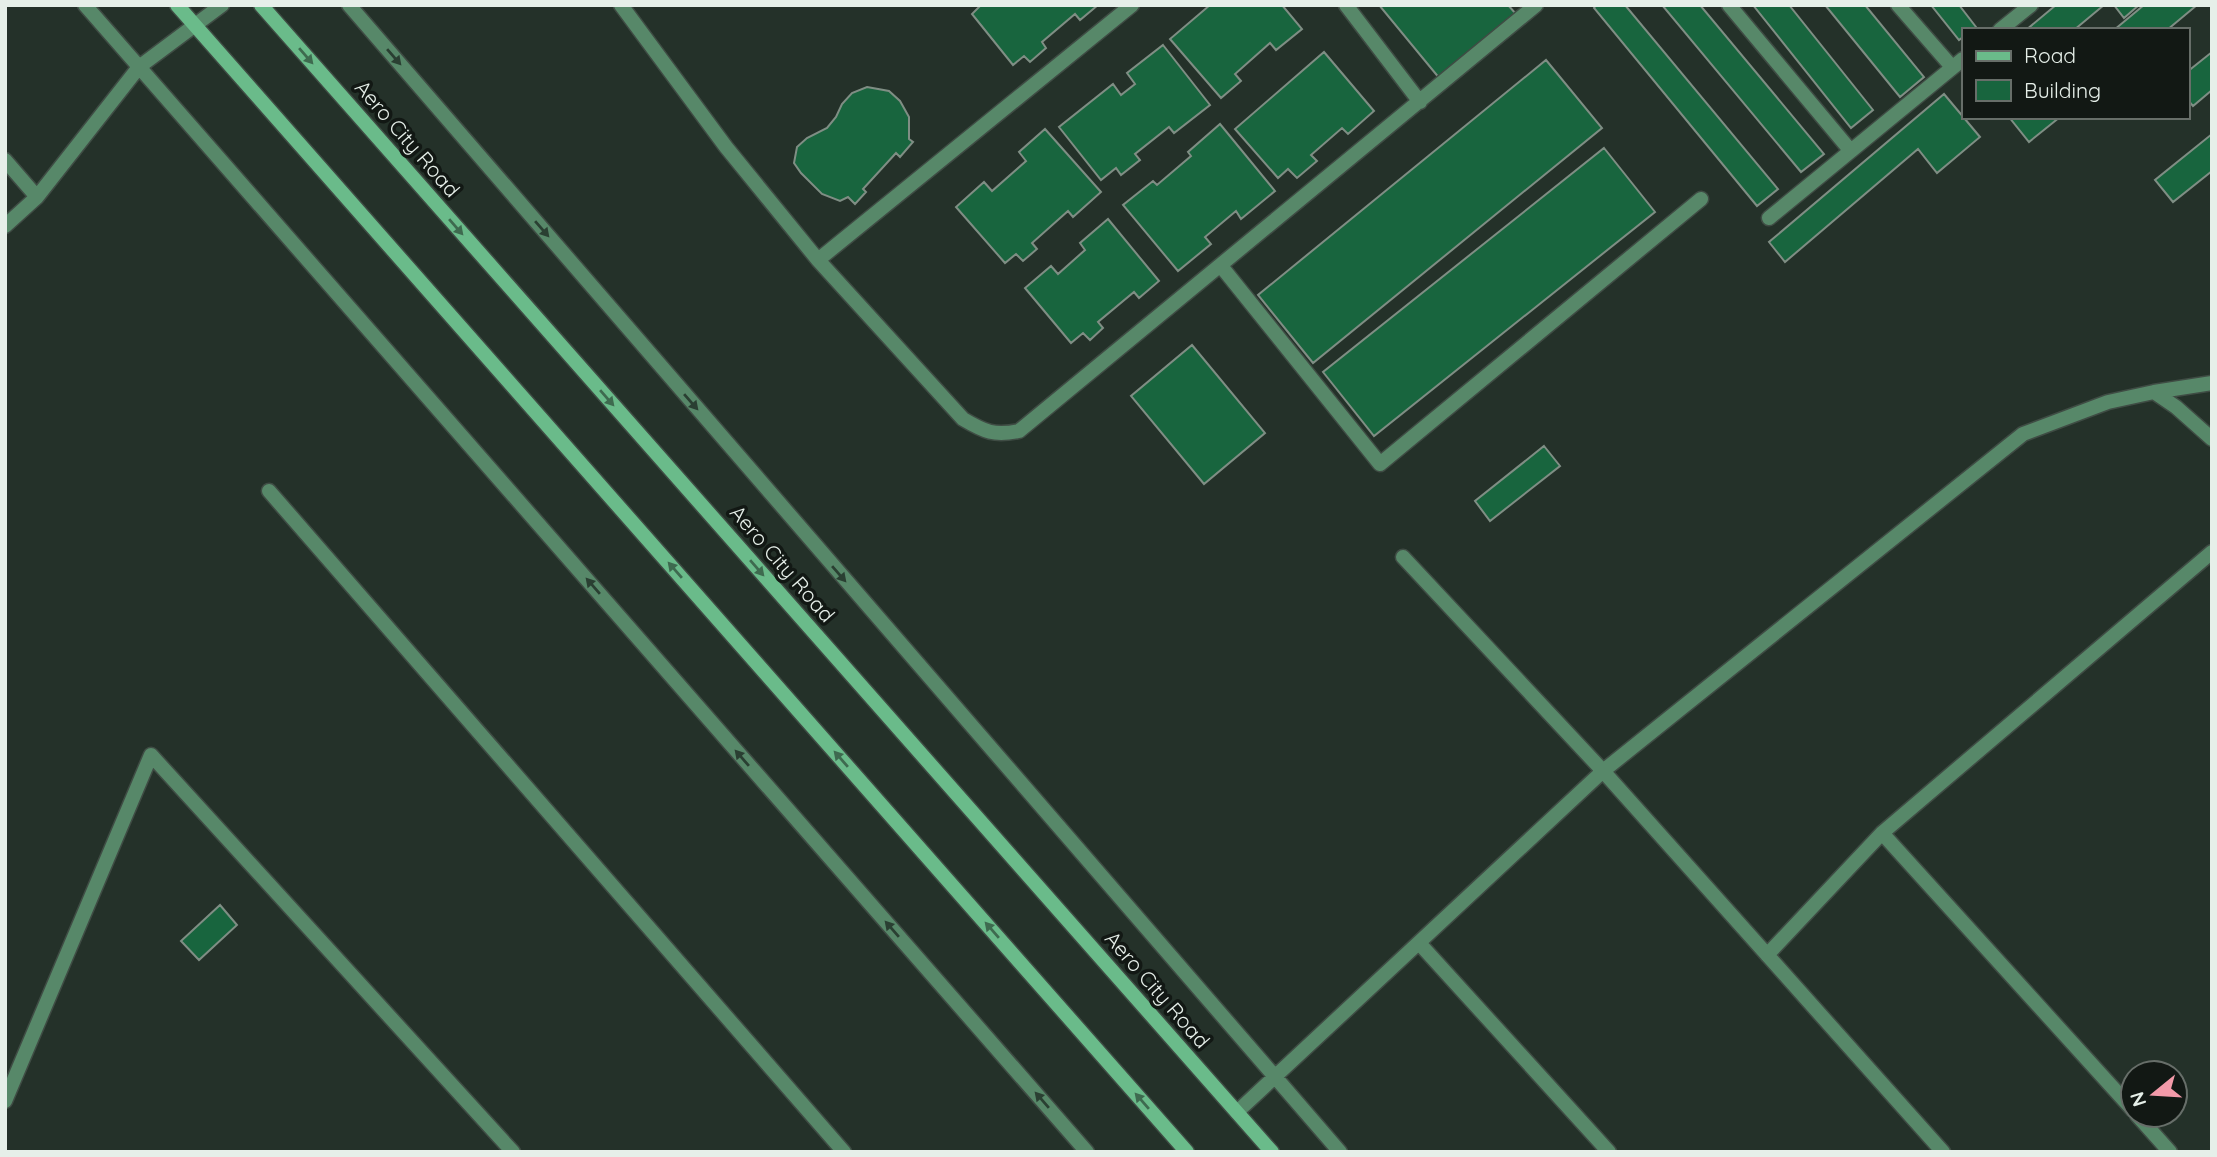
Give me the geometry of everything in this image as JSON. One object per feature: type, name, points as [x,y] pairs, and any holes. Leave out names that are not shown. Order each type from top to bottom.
[{"type":"street","points":[[85,5],[1087,1152]]},
{"type":"street","points":[[177,5],[1187,1152]]},
{"type":"street","points":[[5,226],[37,197],[139,67],[222,5]]},
{"type":"street","name":"Aero City Road","points":[[261,5],[1272,1152]]},
{"type":"street","points":[[349,5],[1340,1152]]},
{"type":"street","points":[[621,5],[726,147],[818,260],[963,419],[981,430],[999,435],[1019,431],[1536,5]]},
{"type":"street","points":[[818,260],[1132,5]]},
{"type":"street","points":[[1346,5],[1420,102]]},
{"type":"street","points":[[1730,5],[1850,150]]},
{"type":"street","points":[[1769,218],[1958,63],[1898,5]]},
{"type":"street","points":[[2002,28],[2031,5]]},
{"type":"street","points":[[5,160],[37,197]]},
{"type":"street","points":[[1220,266],[1380,464],[1701,199]]},
{"type":"street","points":[[1237,1112],[1603,771],[2023,434],[2108,402],[2212,383]]},
{"type":"street","points":[[2154,392],[2176,407],[2212,439]]},
{"type":"street","points":[[269,491],[844,1152]]},
{"type":"street","points":[[1767,955],[1882,833],[2212,552]]},
{"type":"street","points":[[1403,557],[1603,771],[1943,1152]]},
{"type":"street","points":[[5,1101],[151,755],[513,1152]]},
{"type":"street","points":[[1882,833],[2119,1095]]},
{"type":"street","points":[[1419,943],[1609,1152]]},
{"type":"street","points":[[2150,1129],[2171,1152]]},
{"type":"building","points":[[981,5],[1098,5],[1080,20],[1075,14],[1042,42],[1046,48],[1030,62],[1024,56],[1013,65],[972,14]]},
{"type":"building","points":[[1210,5],[1282,5],[1302,29],[1276,50],[1270,43],[1235,74],[1241,81],[1221,98],[1170,39]]},
{"type":"building","points":[[1379,5],[1508,5],[1516,14],[1440,79]]},
{"type":"building","points":[[1596,5],[1625,5],[1778,189],[1757,206],[1594,8]]},
{"type":"building","points":[[1662,5],[1700,5],[1824,154],[1801,172]]},
{"type":"building","points":[[1753,5],[1789,5],[1873,110],[1851,128]]},
{"type":"building","points":[[1825,5],[1865,5],[1924,77],[1900,97]]},
{"type":"building","points":[[1931,5],[1959,5],[1976,27],[1962,28],[1962,38],[1959,40]]},
{"type":"building","points":[[2056,5],[2104,5],[2076,28],[2028,28]]},
{"type":"building","points":[[2114,5],[2139,5],[2124,18]]},
{"type":"building","points":[[2144,5],[2197,5],[2169,28],[2116,28]]},
{"type":"building","points":[[1163,45],[1210,105],[1174,133],[1169,127],[1135,154],[1140,160],[1121,175],[1116,168],[1101,180],[1059,127],[1113,84],[1121,95],[1135,84],[1127,73]]},
{"type":"building","points":[[1324,52],[1374,111],[1348,134],[1342,128],[1311,155],[1317,161],[1297,178],[1288,169],[1278,178],[1235,129]]},
{"type":"building","points":[[2212,52],[2212,90],[2193,106],[2189,101],[2189,70]]},
{"type":"building","points":[[1546,60],[1602,128],[1313,363],[1258,295]]},
{"type":"building","points":[[867,87],[889,91],[900,101],[909,117],[909,139],[913,142],[900,157],[896,153],[863,189],[866,192],[855,204],[848,197],[840,201],[822,194],[794,163],[797,147],[807,138],[827,128],[852,93]]},
{"type":"building","points":[[1944,94],[1962,119],[1980,137],[1937,173],[1918,149],[1785,262],[1769,242]]},
{"type":"building","points":[[2011,119],[2058,119],[2029,142]]},
{"type":"building","points":[[1220,124],[1275,191],[1241,219],[1236,211],[1205,237],[1211,244],[1178,271],[1123,205],[1153,181],[1157,185],[1191,156],[1188,152]]},
{"type":"building","points":[[1045,129],[1101,192],[1073,217],[1068,211],[1032,243],[1037,249],[1023,261],[1016,254],[1005,263],[956,207],[984,182],[992,191],[1026,161],[1019,152]]},
{"type":"building","points":[[2212,134],[2212,171],[2173,202],[2155,180]]},
{"type":"building","points":[[1604,148],[1655,212],[1374,436],[1323,372]]},
{"type":"building","points":[[1108,219],[1159,281],[1139,298],[1134,292],[1098,322],[1103,328],[1090,340],[1083,333],[1071,343],[1025,288],[1051,266],[1058,274],[1085,250],[1080,243]]},
{"type":"building","points":[[1192,345],[1265,433],[1204,484],[1131,396]]},
{"type":"building","points":[[1544,446],[1560,466],[1490,521],[1475,501]]},
{"type":"building","points":[[220,905],[237,925],[199,960],[181,941]]}]
